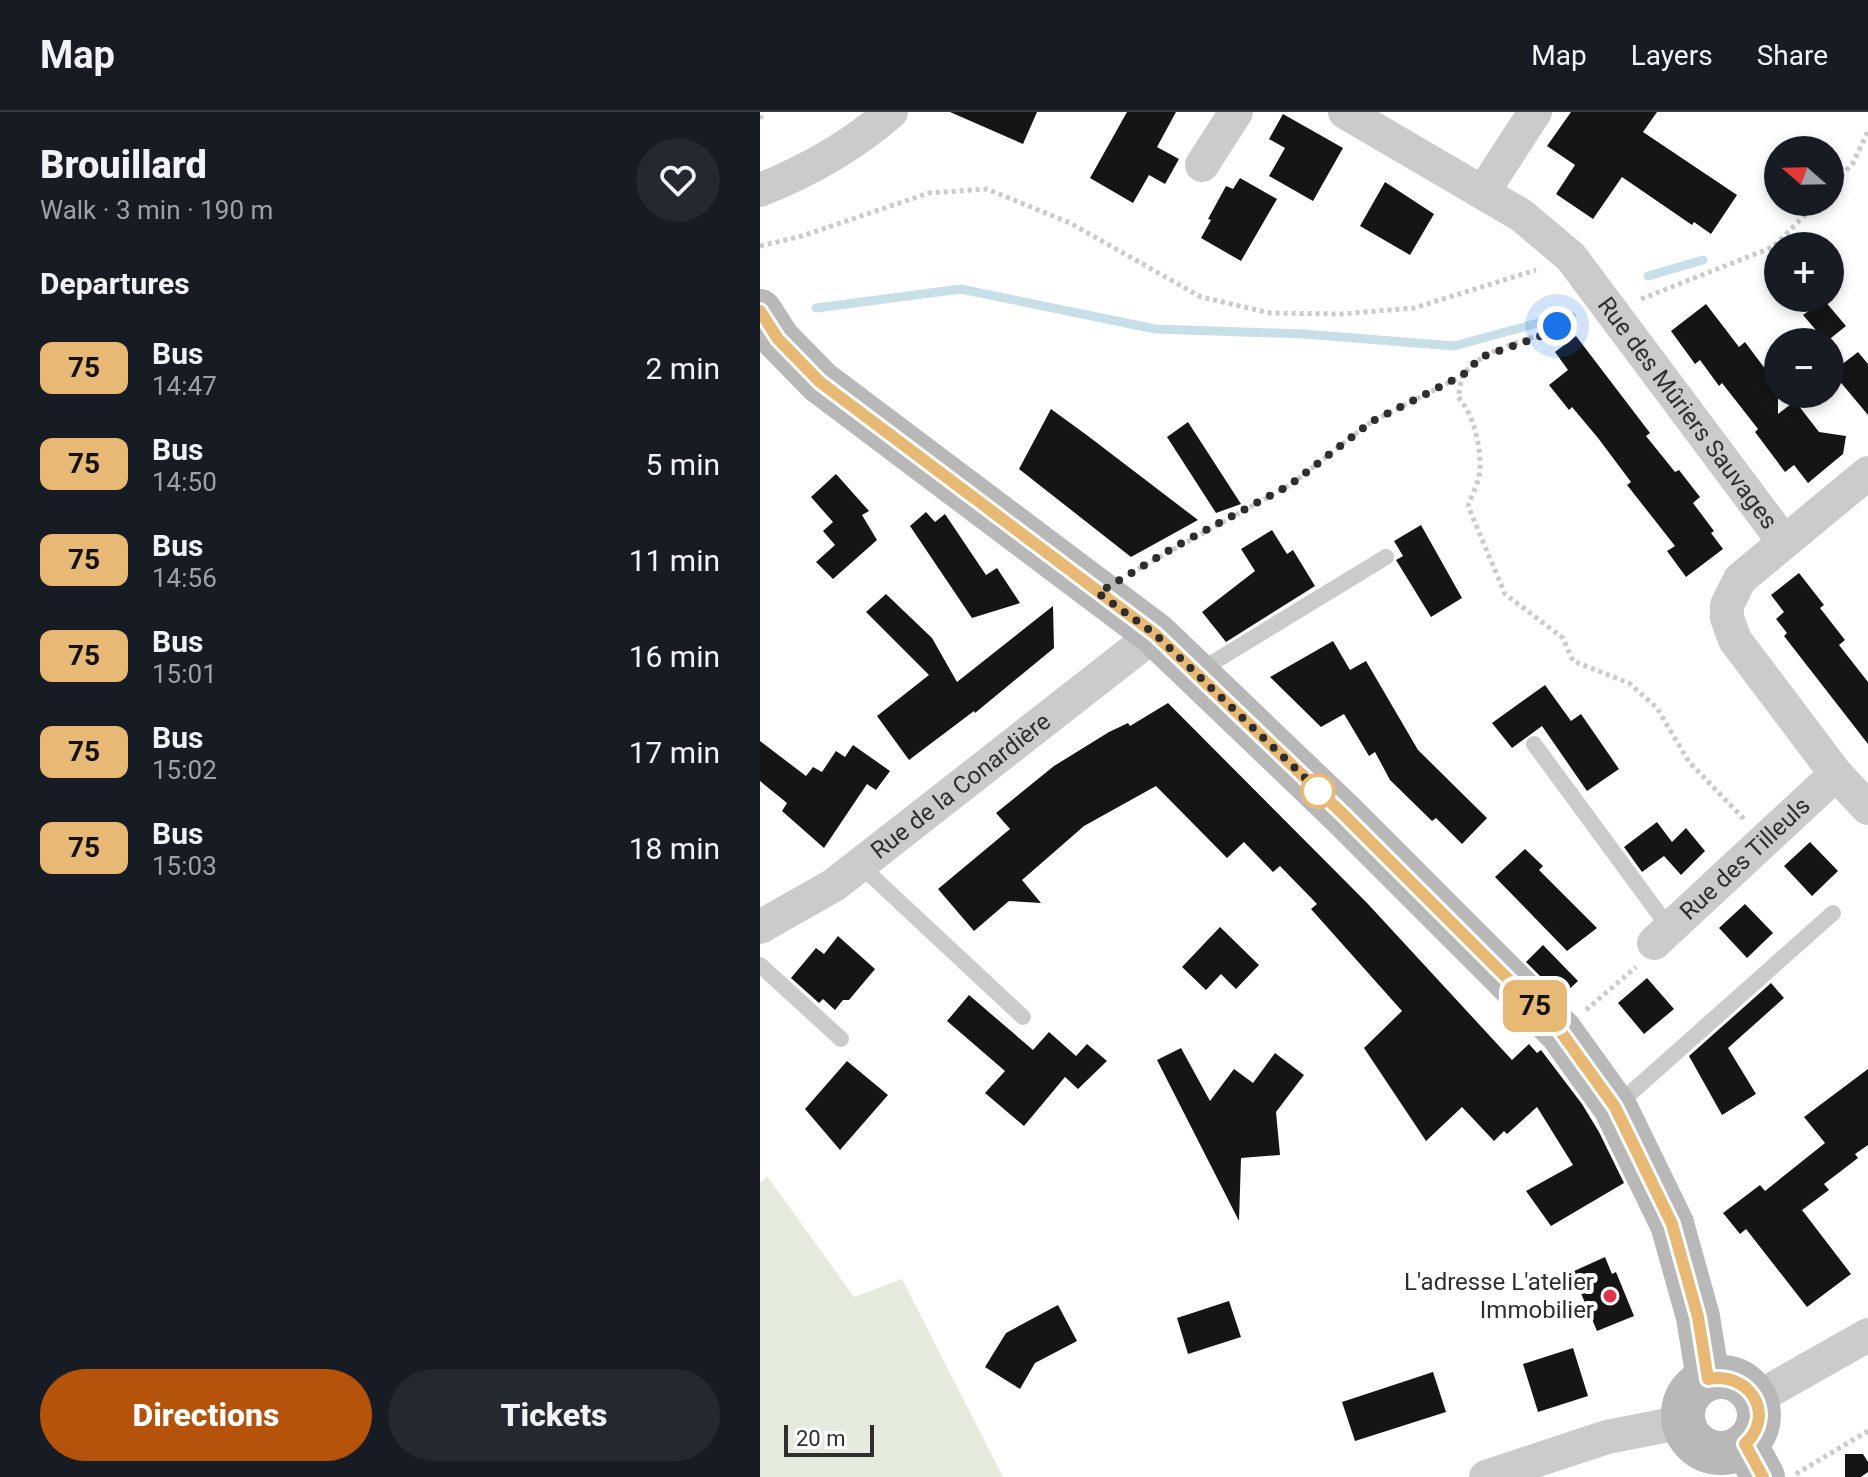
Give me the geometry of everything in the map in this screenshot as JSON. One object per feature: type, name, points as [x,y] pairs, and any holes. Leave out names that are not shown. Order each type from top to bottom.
[{"type":"street","points":[[760,190],[793,176],[862,137],[891,112]]},
{"type":"street","points":[[1202,165],[1236,112]]},
{"type":"street","name":"Rue des Mûriers Sauvages","points":[[1345,112],[1521,215],[1571,257],[1784,542],[1740,579],[1732,590],[1727,605],[1729,629],[1836,774],[1868,808]]},
{"type":"street","points":[[1483,192],[1535,112]]},
{"type":"street","points":[[760,311],[778,339],[820,382],[1155,634],[1354,825],[1561,1032],[1615,1107],[1672,1224],[1698,1317],[1708,1379]]},
{"type":"street","points":[[1784,542],[1868,473]]},
{"type":"street","name":"Rue de la Conardière","points":[[760,927],[834,885],[1155,634]]},
{"type":"street","name":"Rue des Tilleuls","points":[[1662,936],[1836,774]]},
{"type":"street","points":[[1755,1399],[1868,1335]]},
{"type":"street","points":[[1723,1377],[1735,1380],[1748,1389],[1755,1399],[1758,1421],[1751,1437],[1754,1460],[1708,1450],[1692,1439],[1684,1422],[1683,1409],[1691,1392],[1708,1379],[1723,1377]]},
{"type":"street","points":[[1486,1477],[1607,1437],[1684,1422]]},
{"type":"lane","points":[[1196,673],[1386,557]]},
{"type":"lane","points":[[1534,744],[1662,936]]},
{"type":"lane","points":[[860,865],[1023,1017]]},
{"type":"lane","points":[[1615,1107],[1833,913]]},
{"type":"lane","points":[[760,965],[841,1039]]},
{"type":"path","points":[[760,119],[763,112]]},
{"type":"path","points":[[1844,173],[1853,163],[1868,131]]},
{"type":"path","points":[[760,246],[802,236],[929,193],[987,189],[1070,223],[1201,297],[1270,313],[1341,314],[1414,308],[1542,268]]},
{"type":"path","points":[[1632,302],[1773,247],[1804,216]]},
{"type":"path","points":[[1098,593],[1178,545],[1290,485],[1371,422],[1463,375],[1481,357],[1539,337],[1575,315],[1567,303]]},
{"type":"path","points":[[1463,375],[1458,397],[1465,405],[1477,437],[1480,472],[1468,506],[1505,594],[1563,638],[1573,661],[1629,683],[1657,708],[1689,762],[1764,841]]},
{"type":"path","points":[[1561,1032],[1641,963],[1662,936]]},
{"type":"path","points":[[1792,1477],[1868,1431]]},
{"type":"green space","points":[[767,1176],[854,1297],[902,1279],[1003,1477],[760,1477],[760,1183]]},
{"type":"building","points":[[950,112],[1037,112],[1023,144]]},
{"type":"building","points":[[1127,112],[1176,112],[1157,147],[1179,159],[1165,184],[1149,175],[1133,203],[1090,178]]},
{"type":"building","points":[[1571,112],[1657,112],[1643,132],[1737,195],[1711,234],[1694,222],[1692,225],[1622,177],[1593,219],[1556,194],[1575,165],[1547,146]]},
{"type":"building","points":[[1283,114],[1343,148],[1313,201],[1269,176],[1285,148],[1269,139]]},
{"type":"building","points":[[1240,178],[1277,199],[1241,261],[1201,238],[1226,186],[1233,189]]},
{"type":"building","points":[[1385,182],[1434,214],[1410,255],[1360,226]]},
{"type":"building","points":[[1706,304],[1739,347],[1745,342],[1764,367],[1764,408],[1778,408],[1778,414],[1786,408],[1800,408],[1819,432],[1846,436],[1843,454],[1808,483],[1794,465],[1785,472],[1755,432],[1758,429],[1722,383],[1719,386],[1700,360],[1695,364],[1671,331]]},
{"type":"building","points":[[1807,312],[1834,312],[1846,326],[1814,328],[1803,315]]},
{"type":"building","points":[[1576,336],[1650,433],[1646,436],[1700,497],[1693,503],[1723,549],[1686,577],[1667,551],[1675,546],[1627,485],[1631,482],[1572,407],[1569,410],[1549,385],[1568,370],[1555,352]]},
{"type":"building","points":[[1858,352],[1868,364],[1868,415],[1844,386],[1844,363]]},
{"type":"building","points":[[1051,409],[1198,520],[1131,557],[1019,469]]},
{"type":"building","points":[[1188,422],[1241,504],[1216,513],[1167,437]]},
{"type":"building","points":[[836,474],[869,511],[862,515],[877,540],[833,579],[816,562],[835,545],[823,531],[833,522],[811,497]]},
{"type":"building","points":[[926,512],[935,522],[945,514],[986,575],[997,568],[1020,603],[972,618],[910,526]]},
{"type":"building","points":[[1421,525],[1462,598],[1431,617],[1396,560],[1403,556],[1394,541]]},
{"type":"building","points":[[1272,530],[1287,554],[1293,550],[1315,586],[1226,642],[1202,612],[1255,571],[1241,549]]},
{"type":"building","points":[[1799,573],[1824,605],[1820,608],[1845,640],[1839,645],[1868,682],[1868,744],[1784,636],[1787,633],[1776,619],[1784,612],[1771,595]]},
{"type":"building","points":[[886,594],[932,638],[957,682],[1053,606],[1054,648],[975,713],[909,760],[877,716],[929,675],[866,612]]},
{"type":"building","points":[[1333,641],[1350,670],[1366,661],[1418,750],[1487,818],[1462,844],[1436,818],[1432,821],[1390,780],[1375,752],[1369,756],[1344,714],[1321,727],[1270,677]]},
{"type":"building","points":[[1545,685],[1571,721],[1581,714],[1619,769],[1587,791],[1542,726],[1512,748],[1492,723]]},
{"type":"building","points":[[1168,703],[1368,904],[1512,1060],[1529,1044],[1537,1053],[1541,1050],[1582,1104],[1624,1183],[1551,1226],[1526,1191],[1573,1165],[1537,1107],[1507,1134],[1504,1131],[1494,1141],[1462,1107],[1426,1141],[1364,1048],[1402,1011],[1311,909],[1317,904],[1280,866],[1273,872],[1244,842],[1227,858],[1156,786],[1084,826],[1022,880],[1041,903],[1009,901],[974,931],[938,889],[1010,829],[996,813],[1054,766],[1109,732],[1128,723],[1130,726]]},
{"type":"building","points":[[760,741],[806,776],[813,767],[822,772],[836,751],[845,757],[853,745],[890,771],[876,790],[867,784],[824,848],[782,811],[787,803],[760,781]]},
{"type":"building","points":[[1657,822],[1672,842],[1686,828],[1705,851],[1681,875],[1664,856],[1642,872],[1624,847]]},
{"type":"building","points":[[1810,842],[1838,871],[1812,896],[1784,866]]},
{"type":"building","points":[[1525,849],[1543,866],[1539,870],[1597,928],[1567,951],[1495,877]]},
{"type":"building","points":[[1745,904],[1773,933],[1747,958],[1719,928]]},
{"type":"building","points":[[1220,927],[1259,965],[1236,989],[1221,974],[1206,990],[1182,967]]},
{"type":"building","points":[[838,936],[875,969],[849,1000],[843,1000],[835,1010],[823,999],[819,1003],[791,978],[816,948],[824,954]]},
{"type":"building","points":[[1543,945],[1578,981],[1561,997],[1526,962]]},
{"type":"building","points":[[1647,978],[1674,1009],[1644,1034],[1618,1003]]},
{"type":"building","points":[[1771,983],[1784,998],[1728,1048],[1756,1094],[1722,1115],[1689,1056]]},
{"type":"building","points":[[969,995],[1033,1050],[1049,1032],[1076,1056],[1087,1044],[1107,1061],[1078,1089],[1065,1077],[1024,1126],[985,1093],[1005,1071],[947,1021]]},
{"type":"building","points":[[1181,1048],[1210,1101],[1234,1069],[1253,1083],[1275,1053],[1304,1075],[1276,1112],[1280,1155],[1241,1158],[1239,1221],[1157,1060]]},
{"type":"building","points":[[847,1061],[888,1095],[840,1150],[805,1109]]},
{"type":"building","points":[[1868,1069],[1868,1145],[1855,1154],[1858,1158],[1824,1184],[1829,1190],[1802,1210],[1851,1274],[1807,1307],[1746,1229],[1740,1234],[1723,1213],[1760,1185],[1765,1191],[1825,1143],[1804,1117]]},
{"type":"building","points":[[1605,1257],[1612,1274],[1616,1272],[1634,1316],[1597,1331],[1572,1272]]},
{"type":"building","points":[[1229,1301],[1241,1337],[1188,1354],[1177,1318]]},
{"type":"building","points":[[1058,1305],[1077,1341],[1035,1363],[1020,1389],[985,1367],[1006,1333]]},
{"type":"building","points":[[1573,1348],[1588,1396],[1538,1412],[1523,1364]]},
{"type":"building","points":[[1433,1372],[1446,1412],[1355,1441],[1342,1402]]},
{"type":"building","points":[[1845,1454],[1863,1454],[1868,1462],[1868,1472],[1861,1477],[1845,1477]]},
{"type":"waterway","points":[[1648,276],[1703,260]]},
{"type":"waterway","points":[[816,308],[961,289],[1155,329],[1304,334],[1454,346],[1549,320]]},
{"type":"bus line","name":"75","points":[[760,311],[778,339],[820,382],[1155,634],[1343,814],[1561,1032],[1615,1107],[1672,1224],[1698,1317],[1708,1379],[1723,1377],[1735,1380],[1748,1389],[1755,1399],[1758,1421],[1745,1444],[1763,1477]]},
{"type":"place","name":"L'adresse L'atelier Immobilier","points":[[1610,1296]]},
{"type":"route","points":[[1318,791],[1322,794],[1155,634],[1098,593],[1178,545],[1290,485],[1371,422],[1463,375],[1481,357],[1539,337],[1557,326]]}]
